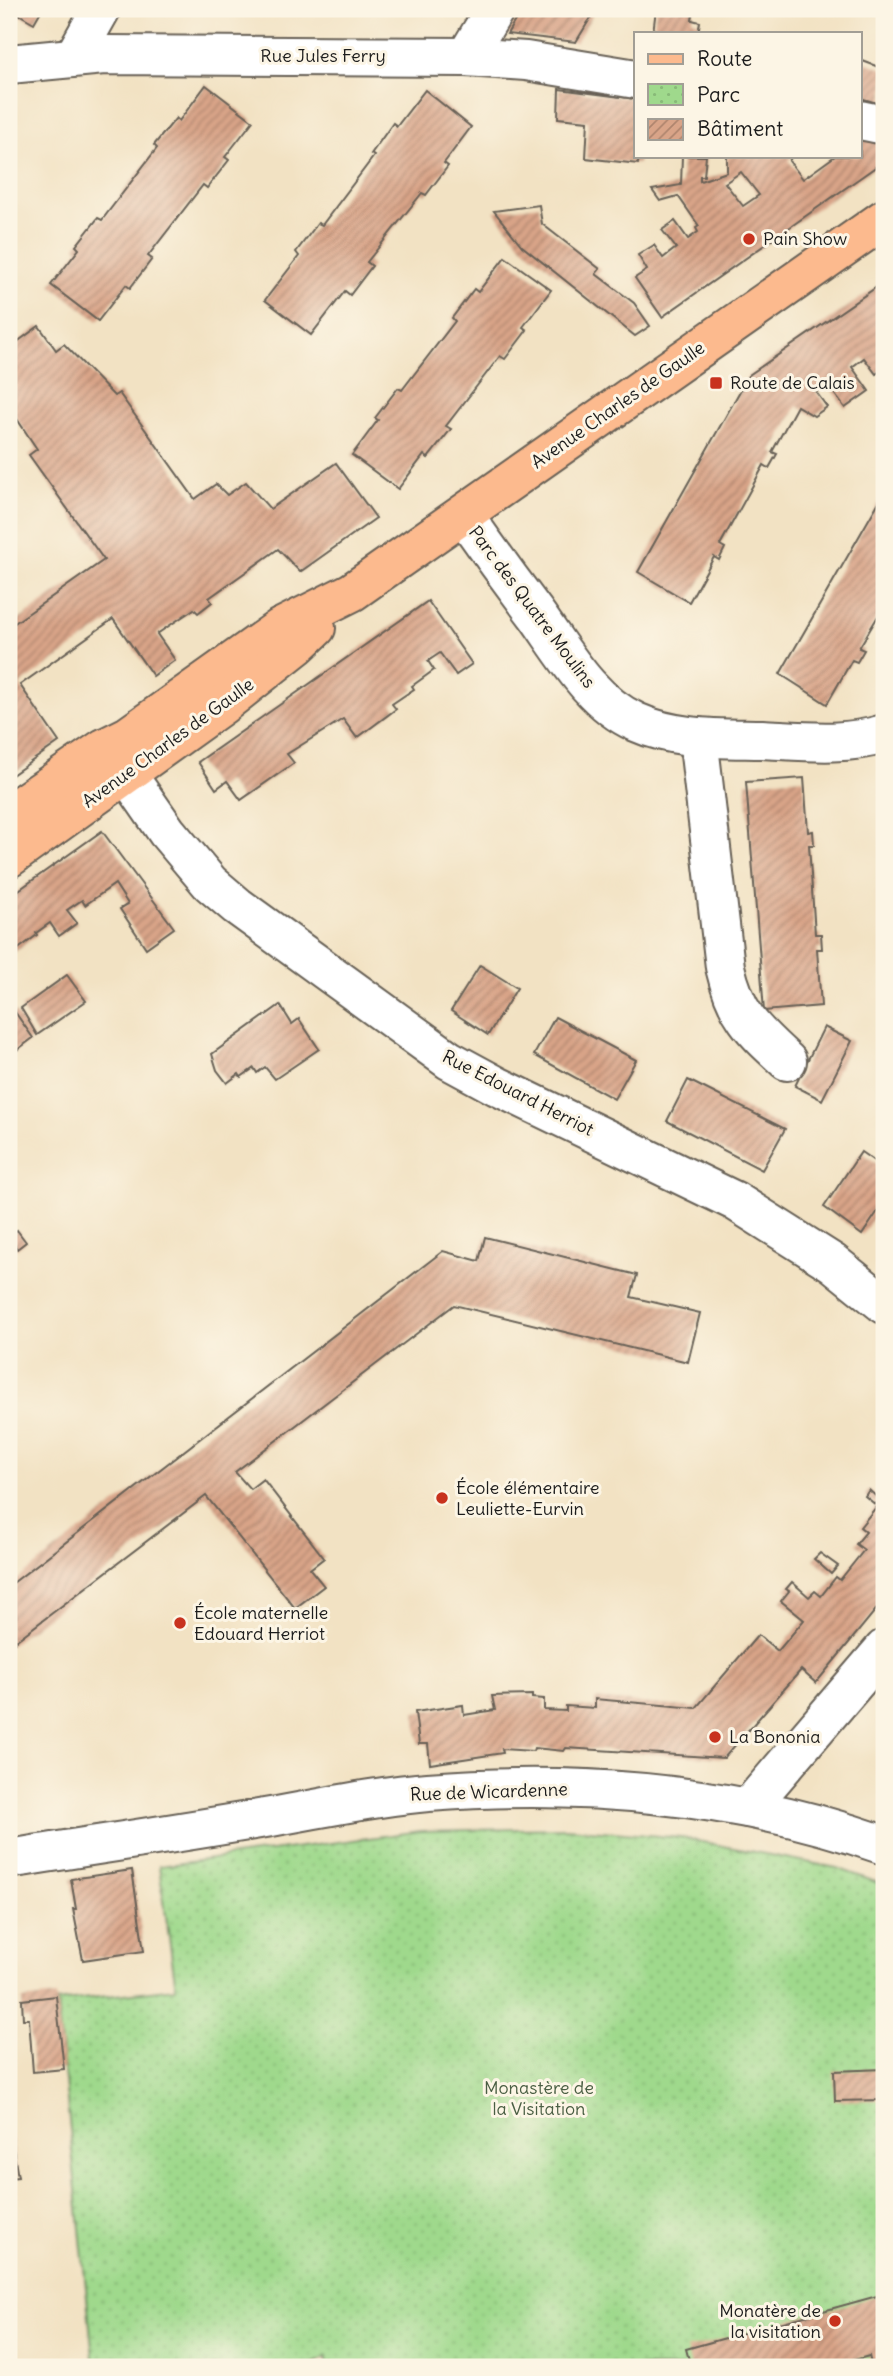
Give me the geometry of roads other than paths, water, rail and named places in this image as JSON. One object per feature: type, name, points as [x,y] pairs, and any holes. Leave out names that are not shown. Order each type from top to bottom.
[{"type":"main road","name":"Avenue Charles de Gaulle","points":[[9,813],[104,748],[128,736],[280,628],[352,592],[884,219]]},
{"type":"main road","name":"Avenue Charles de Gaulle","points":[[9,858],[268,669],[298,645],[352,592]]},
{"type":"street","points":[[74,57],[101,9]]},
{"type":"street","points":[[467,57],[495,9]]},
{"type":"street","name":"Rue Jules Ferry","points":[[9,64],[74,57],[130,55],[467,57],[526,61],[634,79]]},
{"type":"street","points":[[862,120],[884,125]]},
{"type":"street","name":"Parc des Quatre Moulins","points":[[464,515],[592,689],[622,714],[672,734],[876,746]]},
{"type":"street","points":[[126,773],[128,736]]},
{"type":"street","points":[[698,737],[730,992],[750,1027],[787,1061]]},
{"type":"street","name":"Rue Edouard Herriot","points":[[126,773],[167,832],[216,889],[429,1047],[496,1086],[735,1201],[823,1256],[884,1304]]},
{"type":"street","points":[[748,1808],[884,1649]]},
{"type":"street","name":"Rue de Wicardenne","points":[[9,1859],[426,1792],[525,1788],[596,1789],[661,1794],[748,1808],[884,1845]]},
{"type":"place","name":"Pain Show","points":[[749,239]]},
{"type":"place","name":"Route de Calais","points":[[716,383]]},
{"type":"place","name":"École élémentaire Leuliette-Eurvin","points":[[442,1498]]},
{"type":"place","name":"École maternelle Edouard Herriot","points":[[180,1623]]},
{"type":"place","name":"La Bononia","points":[[715,1737]]},
{"type":"place","name":"Monatère de la visitation","points":[[835,2321]]},
{"type":"park label","name":"Monastère de la Visitation","points":[[539,2098]]}]
